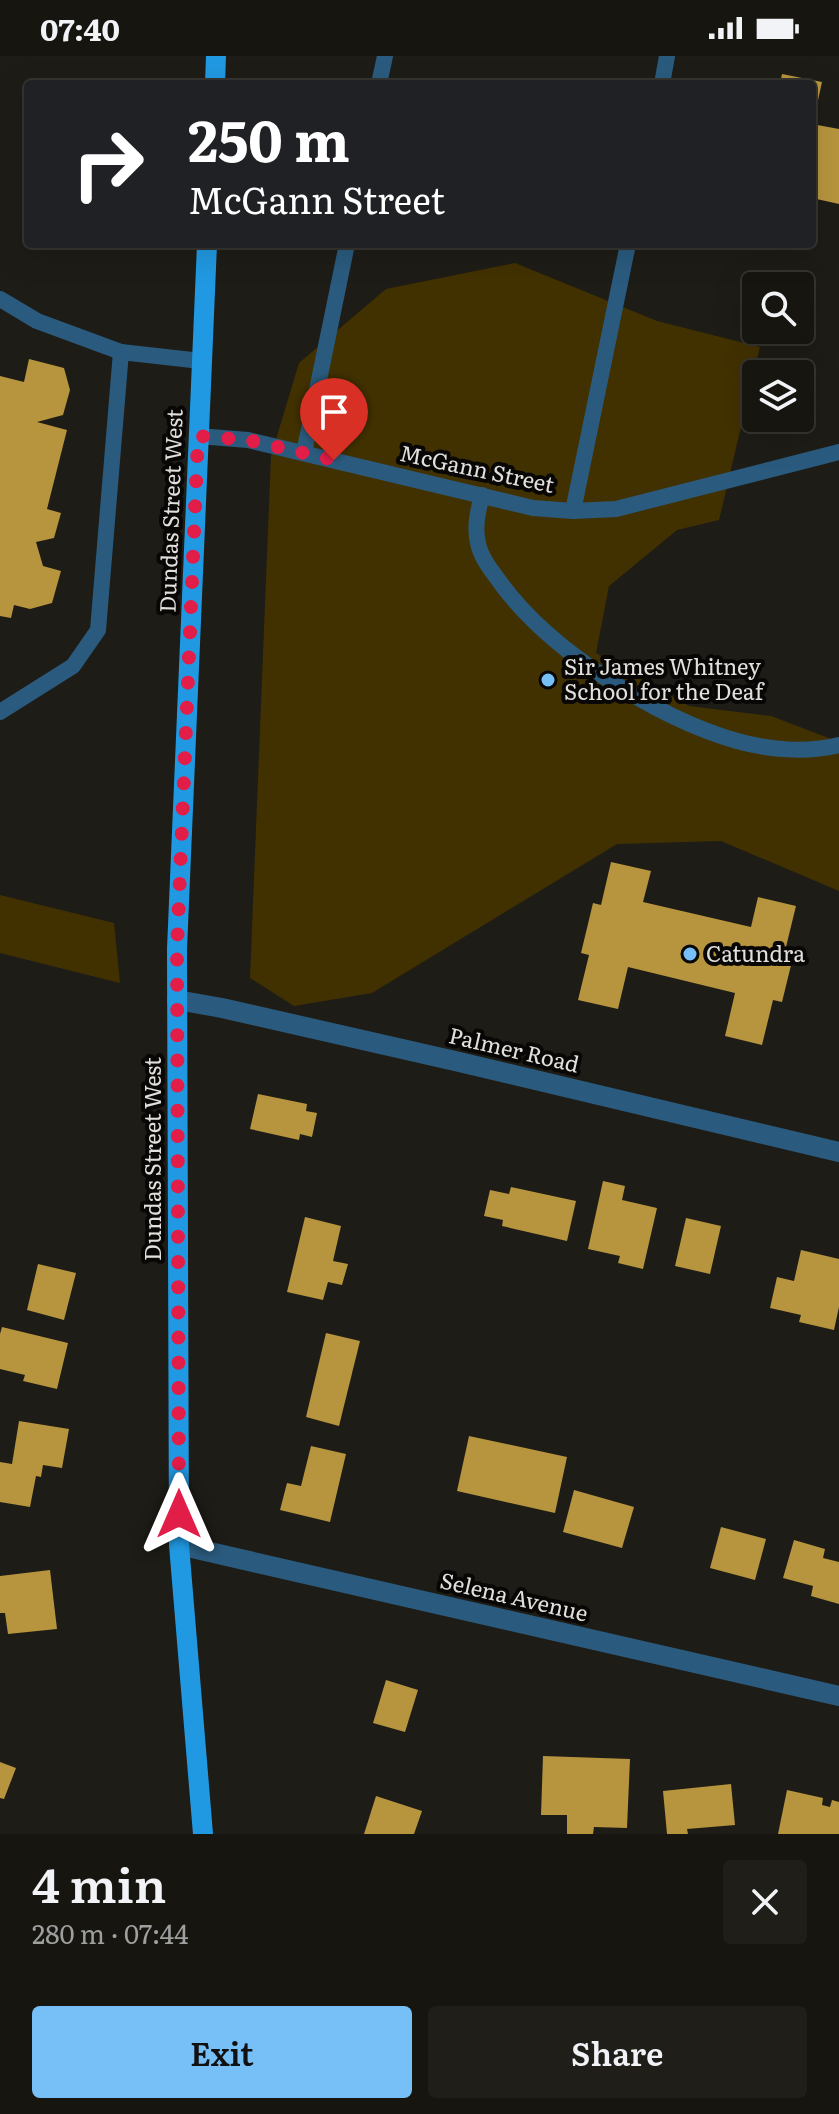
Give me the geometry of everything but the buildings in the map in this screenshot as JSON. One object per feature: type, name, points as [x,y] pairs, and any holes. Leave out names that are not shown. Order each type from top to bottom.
[{"type":"main road","points":[[215,80],[216,56]]},
{"type":"main road","name":"Dundas Street West","points":[[203,1834],[179,1545],[177,949],[207,248]]},
{"type":"street","name":"Palmer Road","points":[[177,1000],[439,1057],[839,1152]]},
{"type":"street","name":"Selena Avenue","points":[[179,1545],[839,1696]]},
{"type":"lane","points":[[380,80],[385,56]]},
{"type":"lane","points":[[663,80],[667,56]]},
{"type":"lane","points":[[304,453],[346,248]]},
{"type":"lane","points":[[573,511],[627,248]]},
{"type":"lane","points":[[0,299],[37,321],[121,352],[201,361]]},
{"type":"lane","points":[[0,712],[73,666],[98,630],[121,352]]},
{"type":"lane","name":"McGann Street","points":[[198,436],[248,440],[533,508],[573,511],[616,509],[839,452]]},
{"type":"lane","points":[[482,495],[476,520],[478,544],[488,567],[515,603],[564,647],[618,686],[676,717],[738,741],[792,750],[839,745]]},
{"type":"shaded area","name":"Sir James Whitney School for the Deaf","points":[[515,263],[657,321],[760,347],[757,360],[742,360],[742,423],[719,520],[677,530],[609,586],[596,653],[689,706],[771,716],[839,742],[839,891],[721,841],[617,844],[372,993],[294,1006],[250,978],[271,456],[299,363],[386,289]]},
{"type":"shaded area","points":[[0,895],[114,923],[120,983],[0,953]]},
{"type":"place","name":"Sir James Whitney School for the Deaf","points":[[548,680]]},
{"type":"place","name":"Catundra","points":[[690,954]]},
{"type":"route","points":[[179,1514],[177,949],[198,436],[248,440],[334,460]]}]
